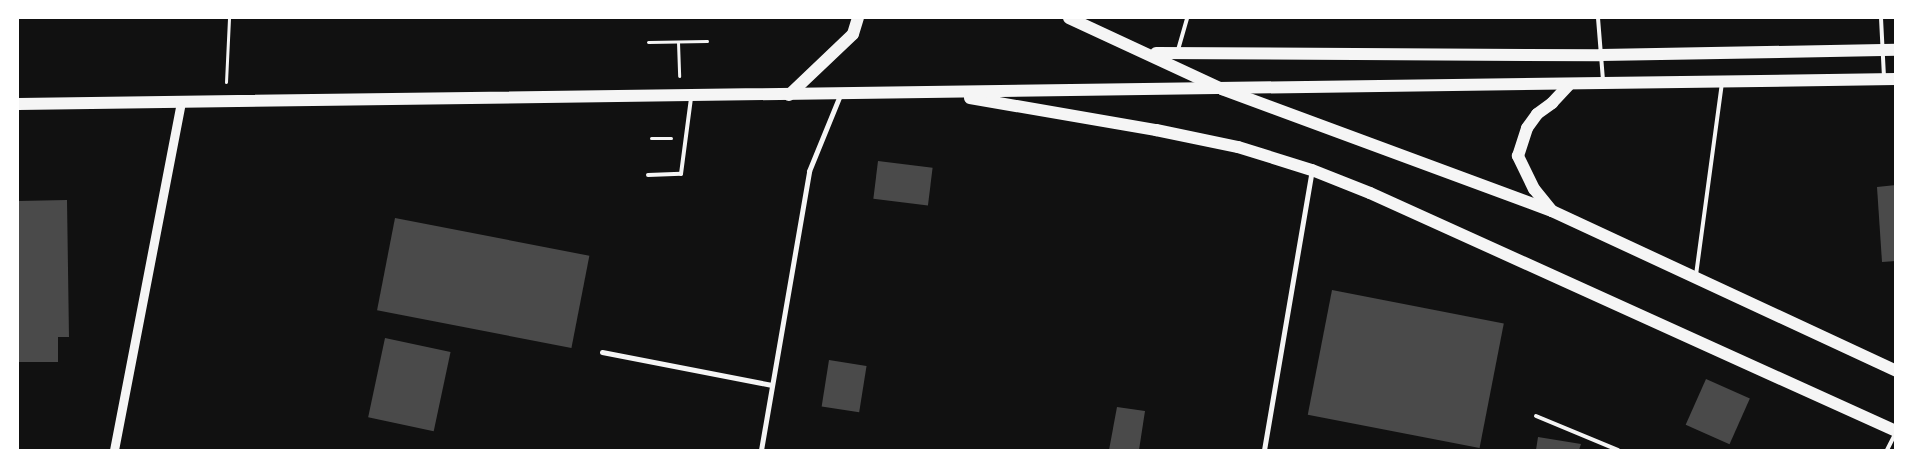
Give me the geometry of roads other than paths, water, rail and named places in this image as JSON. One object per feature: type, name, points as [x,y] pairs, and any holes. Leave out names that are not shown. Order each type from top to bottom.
[{"type":"main road","points":[[788,95],[853,34],[858,18]]},
{"type":"main road","points":[[1073,18],[1222,89],[1552,211],[1896,371]]},
{"type":"main road","points":[[1149,53],[1601,55],[1889,50]]},
{"type":"main road","points":[[18,104],[1890,79]]},
{"type":"main road","points":[[1552,211],[1534,189],[1518,156],[1527,128],[1537,114],[1552,103],[1570,84]]},
{"type":"main road","points":[[938,93],[1156,130],[1238,147],[1312,170],[1370,193],[1896,431]]},
{"type":"street","points":[[761,450],[809,171],[840,94]]},
{"type":"street","points":[[114,450],[181,101]]},
{"type":"street","points":[[1264,450],[1312,170]]},
{"type":"street","points":[[602,352],[772,385]]},
{"type":"lane","points":[[1177,54],[1187,18]]},
{"type":"lane","points":[[1598,18],[1603,84]]},
{"type":"lane","points":[[1881,18],[1889,50],[1890,79]]},
{"type":"lane","points":[[1696,277],[1722,82]]},
{"type":"lane","points":[[648,175],[681,174],[691,96]]},
{"type":"lane","points":[[1536,416],[1618,450]]},
{"type":"lane","points":[[1887,450],[1896,431]]}]
